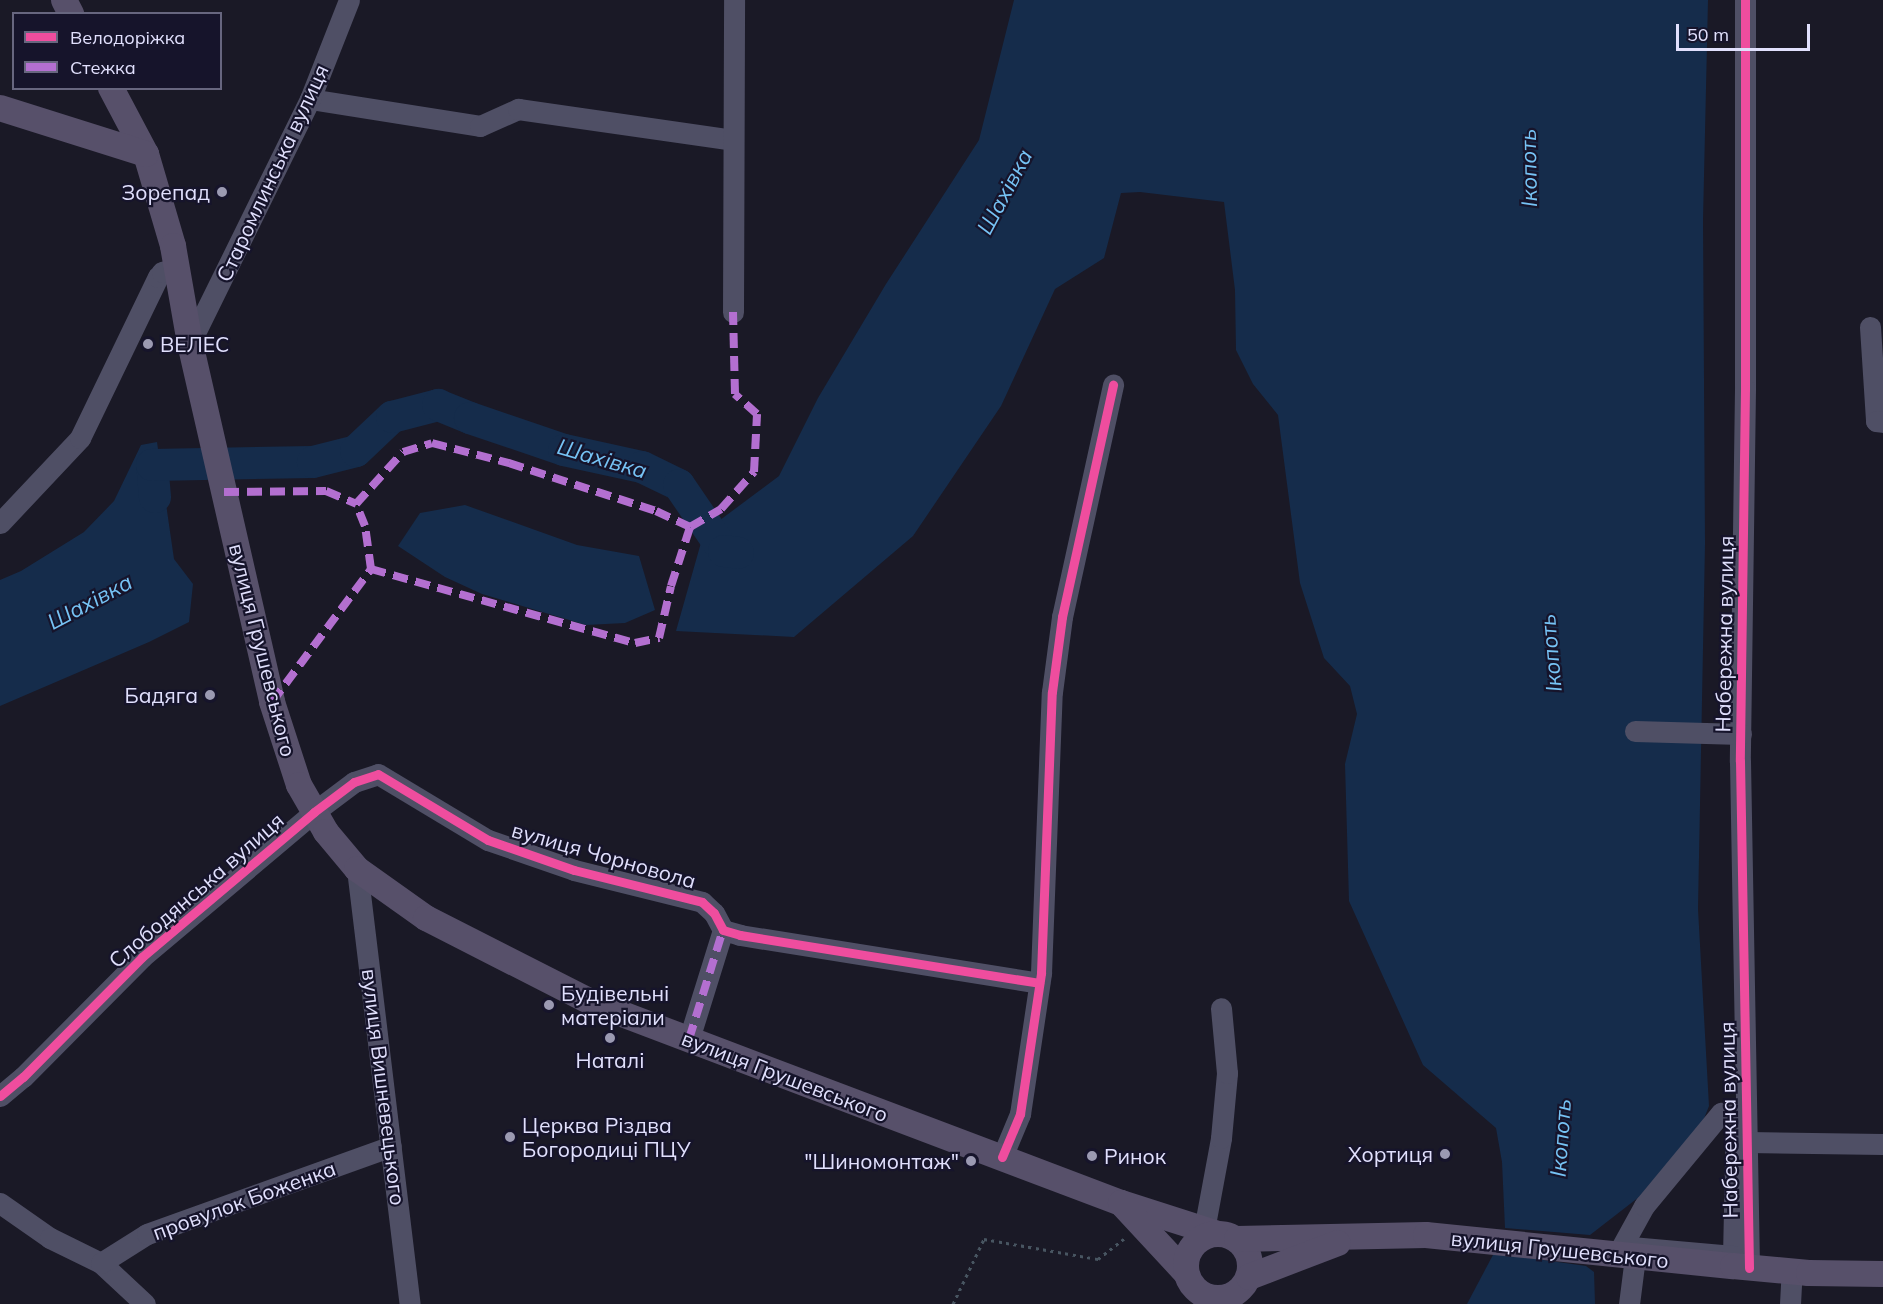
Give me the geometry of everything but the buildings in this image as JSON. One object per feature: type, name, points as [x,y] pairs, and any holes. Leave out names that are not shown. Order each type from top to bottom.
[{"type":"main road","name":"вулиця Грушевського","points":[[112,90],[147,154],[177,268],[190,344],[272,702],[299,785],[326,832],[357,869],[426,918],[593,1003],[1121,1203],[1219,1234],[1426,1235],[1749,1268],[1883,1274]]},
{"type":"main road","points":[[0,108],[147,154]]},
{"type":"main road","points":[[1121,1203],[1141,1225],[1188,1287],[1216,1299],[1238,1292],[1358,1235]]},
{"type":"main road","points":[[1188,1287],[1186,1262],[1196,1242],[1219,1234],[1249,1256],[1238,1292]]},
{"type":"street","name":"Старомлинська вулиця","points":[[190,344],[310,99],[349,0]]},
{"type":"street","points":[[733,312],[734,0]]},
{"type":"street","name":"Набережна вулиця","points":[[1744,0],[1745,389],[1741,734],[1749,1268]]},
{"type":"street","points":[[310,99],[480,126],[519,109],[733,140]]},
{"type":"street","points":[[0,523],[80,438],[158,277],[162,272],[177,268]]},
{"type":"street","points":[[1870,327],[1876,421],[1883,422]]},
{"type":"street","points":[[1002,1157],[1020,1113],[1040,983],[1052,692],[1068,588],[1113,385]]},
{"type":"street","points":[[1635,731],[1741,734]]},
{"type":"street","name":"вулиця Чорновола","points":[[314,812],[354,783],[378,774],[488,840],[574,870],[702,902],[714,913],[723,930]]},
{"type":"street","name":"Слободянська вулиця","points":[[0,1096],[23,1077],[142,957],[314,812]]},
{"type":"street","name":"вулиця Вишневецького","points":[[357,869],[410,1304]]},
{"type":"street","points":[[689,1039],[723,930],[741,935],[1040,983]]},
{"type":"street","points":[[1219,1234],[1221,1138],[1227,1073],[1221,1008]]},
{"type":"street","points":[[1721,1113],[1736,1114],[1733,1256],[1622,1246],[1644,1206],[1721,1113]]},
{"type":"street","points":[[1747,1142],[1826,1145],[1883,1144]]},
{"type":"street","name":"провулок Боженка","points":[[101,1263],[147,1234],[391,1146]]},
{"type":"street","points":[[0,1203],[50,1238],[101,1263],[145,1304]]},
{"type":"street","points":[[1629,1256],[1629,1304]]},
{"type":"street","points":[[1790,1304],[1792,1271]]},
{"type":"path","points":[[953,1304],[984,1239],[1098,1259],[1141,1225]]},
{"type":"water","name":"Ікопоть","points":[[1014,0],[1708,0],[1703,220],[1705,544],[1698,909],[1709,1106],[1703,1121],[1639,1197],[1590,1235],[1505,1228],[1502,1162],[1496,1128],[1423,1065],[1349,901],[1345,764],[1357,714],[1350,686],[1324,658],[1300,583],[1278,415],[1253,384],[1236,350],[1235,290],[1224,202],[1140,192],[1121,193],[1104,258],[1055,289],[1001,406],[913,536],[794,637],[676,631],[704,532],[779,476],[818,398],[886,284],[979,140]]},
{"type":"water","points":[[157,442],[174,559],[193,584],[189,622],[149,642],[0,706],[0,580],[21,571],[84,532],[114,501],[141,445]]},
{"type":"water","points":[[465,505],[577,545],[639,556],[655,610],[625,623],[586,625],[482,594],[445,577],[398,546],[420,513]]},
{"type":"water","points":[[1494,1253],[1586,1266],[1594,1272],[1595,1304],[1467,1304]]},
{"type":"waterway","name":"Шахівка","points":[[155,497],[152,465],[313,462],[356,451],[392,417],[438,405],[564,450],[642,467],[679,485],[724,551],[738,553]]},
{"type":"marked path","points":[[272,702],[371,569],[635,643],[659,638],[671,586],[690,527],[721,509],[754,472],[757,414],[735,394],[733,312]]},
{"type":"marked path","points":[[371,569],[365,526],[356,504],[403,452],[432,443],[509,463],[656,511],[690,527]]},
{"type":"marked path","points":[[224,492],[326,491],[356,504]]},
{"type":"marked path","points":[[689,1039],[723,930]]},
{"type":"cycle path","points":[[1745,0],[1745,389],[1740,761],[1749,1268]]},
{"type":"cycle path","points":[[1002,1157],[1020,1114],[1041,973],[1052,692],[1062,617],[1113,385]]},
{"type":"cycle path","points":[[0,1096],[23,1077],[142,957],[314,812],[354,782],[378,774],[488,840],[574,870],[702,902],[714,913],[723,930],[740,935],[1039,983]]},
{"type":"place","name":"Зорепад","points":[[222,192]]},
{"type":"place","name":"ВЕЛЕС","points":[[148,344]]},
{"type":"place","name":"Бадяга","points":[[210,695]]},
{"type":"place","name":"Будівельні матеріали","points":[[549,1005]]},
{"type":"place","name":"Наталі","points":[[610,1038]]},
{"type":"place","name":"Церква Різдва Богородиці ПЦУ","points":[[510,1137]]},
{"type":"place","name":"Хортиця","points":[[1445,1154]]},
{"type":"place","name":"Ринок","points":[[1092,1156]]},
{"type":"place","name":"\"Шиномонтаж\"","points":[[971,1161]]}]
